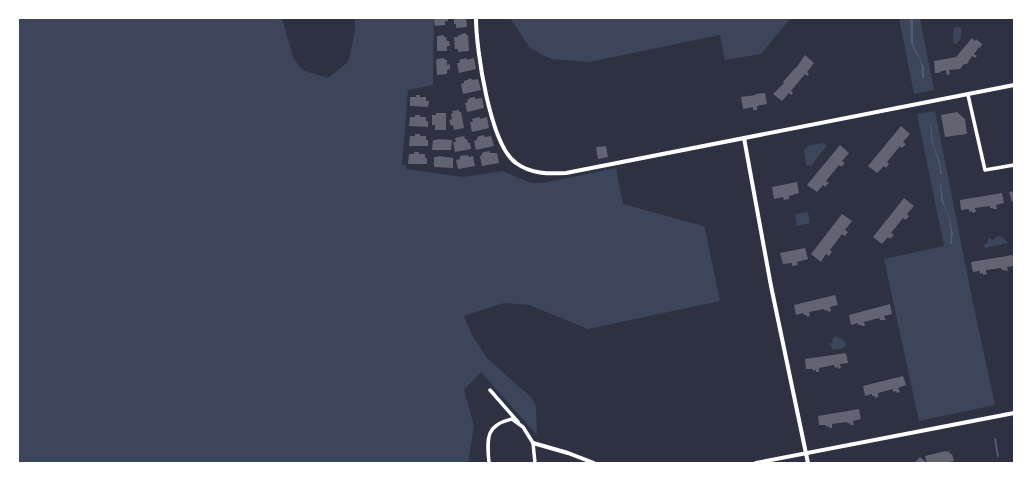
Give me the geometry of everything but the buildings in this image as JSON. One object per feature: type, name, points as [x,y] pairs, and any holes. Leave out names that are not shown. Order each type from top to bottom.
[{"type":"street","points":[[476,18],[479,61],[491,116],[503,148],[513,161],[529,170],[547,174],[566,173],[1014,85]]},
{"type":"street","points":[[968,95],[985,170],[1014,165]]},
{"type":"street","points":[[744,138],[773,293],[808,463]]},
{"type":"street","points":[[490,390],[523,427],[533,443],[535,463]]},
{"type":"street","points":[[756,463],[1014,413]]},
{"type":"street","points":[[489,463],[488,438],[494,426],[500,422],[512,419],[523,427]]},
{"type":"street","points":[[533,443],[568,453],[594,463]]},
{"type":"shaded area","points":[[18,18],[282,18],[293,57],[302,70],[328,78],[348,62],[355,32],[355,18],[434,18],[433,85],[408,90],[402,165],[406,165],[406,169],[463,177],[503,171],[531,183],[543,183],[616,168],[623,204],[703,226],[705,229],[720,301],[588,329],[529,305],[504,303],[464,316],[472,335],[487,358],[532,398],[536,406],[537,435],[481,372],[464,390],[474,426],[468,463],[18,463]]},
{"type":"shaded area","points":[[510,18],[791,18],[761,54],[725,60],[720,35],[589,62],[551,59],[530,48]]},
{"type":"shaded area","points":[[899,18],[910,18],[911,44],[921,63],[922,78],[924,77],[924,67],[913,44],[913,18],[920,18],[934,90],[914,94]]},
{"type":"shaded area","points":[[910,18],[913,18],[913,44],[924,67],[924,78],[922,78],[921,63],[911,44]]},
{"type":"shaded area","points":[[955,27],[960,27],[962,30],[960,40],[956,44],[953,43],[953,33]]},
{"type":"shaded area","points":[[935,111],[995,405],[919,421],[884,259],[944,246],[917,114]],"holes":[[[930,123],[933,144],[940,161],[942,173],[940,174],[939,164],[931,141]],[[940,183],[943,200],[950,218],[953,234],[952,244],[950,244],[951,233],[949,219],[941,200]]]},
{"type":"shaded area","points":[[931,122],[933,144],[940,161],[942,174],[940,174],[939,164],[931,141]]},
{"type":"shaded area","points":[[823,143],[826,147],[811,166],[806,165],[804,150],[810,145]]},
{"type":"shaded area","points":[[940,183],[943,200],[950,218],[953,234],[952,244],[950,244],[951,233],[949,219],[941,200]]},
{"type":"shaded area","points":[[808,212],[810,223],[797,226],[795,214]]},
{"type":"shaded area","points":[[998,236],[1003,237],[1008,243],[985,248],[984,245],[988,242],[988,239],[990,238],[992,240]]},
{"type":"shaded area","points":[[836,336],[844,340],[846,345],[844,348],[833,350],[829,343],[833,343],[832,339]]},
{"type":"waterway","points":[[995,439],[998,456]]}]
